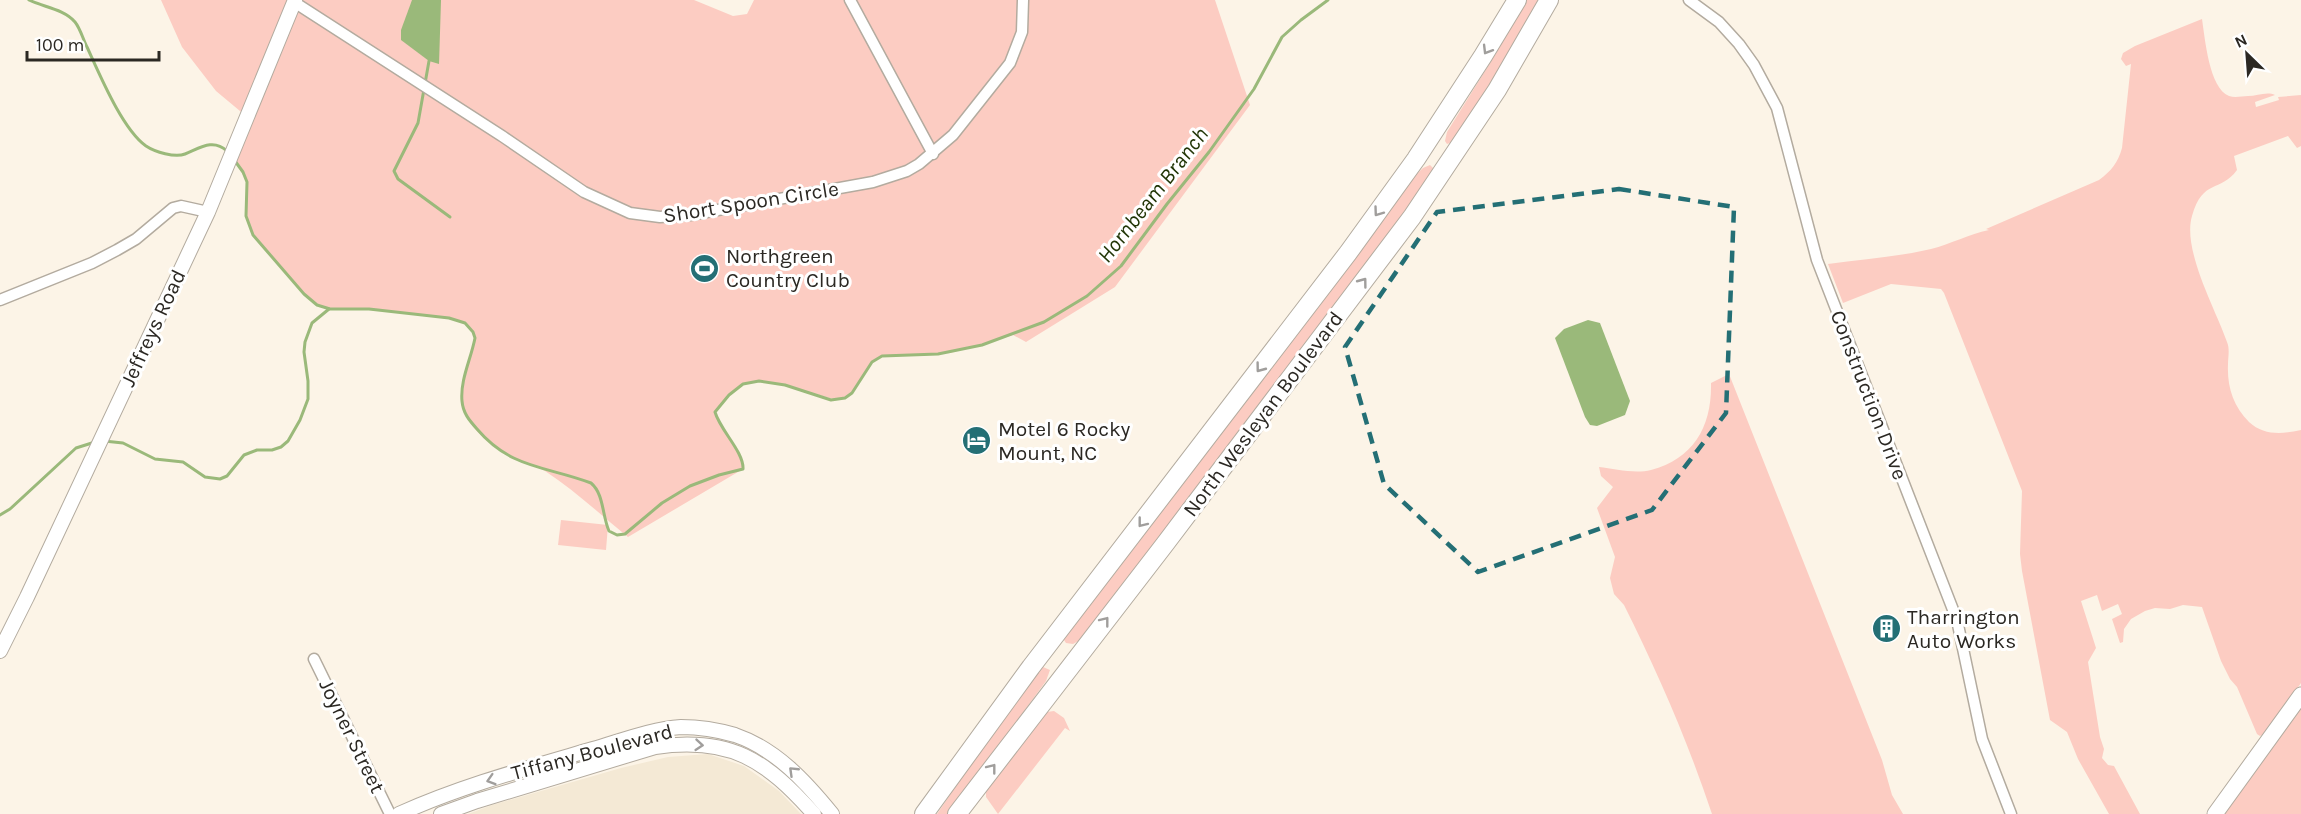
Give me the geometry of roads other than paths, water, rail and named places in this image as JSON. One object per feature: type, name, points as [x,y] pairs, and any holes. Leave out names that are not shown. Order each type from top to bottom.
[{"type":"highway","name":"North Wesleyan Boulevard","points":[[924,814],[1045,649],[1334,271],[1426,144],[1484,56],[1516,0]]},
{"type":"highway","name":"North Wesleyan Boulevard","points":[[957,814],[1412,217],[1497,90],[1549,0]]},
{"type":"highway","points":[[1426,144],[1450,161]]},
{"type":"highway","points":[[1045,649],[1070,668]]},
{"type":"main road","points":[[2215,814],[2301,694]]},
{"type":"street","points":[[850,0],[933,154]]},
{"type":"street","name":"Short Spoon Circle","points":[[295,1],[492,129],[584,192],[630,213],[660,217],[690,215],[873,182],[907,171],[933,154],[972,113],[1010,63],[1022,32],[1023,0]]},
{"type":"street","name":"Construction Drive","points":[[1689,0],[1719,22],[1739,44],[1755,65],[1778,108],[1815,255],[1957,620],[1983,739],[2011,814]]},
{"type":"street","name":"Jeffreys Road","points":[[0,651],[208,212],[295,1]]},
{"type":"street","points":[[0,300],[92,263],[117,250],[136,238],[173,208],[181,206],[208,212]]},
{"type":"street","name":"Joyner Street","points":[[314,659],[390,814]]},
{"type":"street","name":"Tiffany Boulevard","points":[[399,814],[458,791],[554,760],[649,733],[684,728],[723,732],[763,748],[794,771],[832,814]]},
{"type":"street","name":"Tiffany Boulevard","points":[[441,814],[655,747],[685,744],[729,749],[754,760],[790,787],[814,814]]},
{"type":"waterway","name":"Hornbeam Branch","points":[[29,0],[59,11],[75,22],[120,114],[128,127],[146,146],[171,155],[181,155],[212,145],[217,145],[227,151]]},
{"type":"waterway","name":"Hornbeam Branch","points":[[235,161],[247,182],[246,216],[253,235],[304,294],[317,305],[330,309],[369,309],[449,318],[465,323],[475,338],[462,393],[464,409],[469,419],[490,442],[516,459],[591,483],[601,499],[609,531],[617,535],[625,534],[662,503],[690,486],[743,469],[740,455],[715,412],[729,395],[743,384],[759,381],[785,385],[831,400],[845,398],[852,393],[872,362],[882,356],[938,354],[982,345],[1044,322],[1087,296],[1121,266],[1209,152],[1254,89],[1282,37],[1328,0]]},
{"type":"waterway","points":[[429,61],[418,123],[394,171],[398,179],[450,217]]},
{"type":"waterway","points":[[104,441],[123,443],[155,459],[183,462],[205,477],[220,479],[227,476],[244,455],[257,450],[272,450],[281,447],[288,441],[300,420],[308,399],[305,342],[312,323],[329,309]]},
{"type":"waterway","points":[[0,515],[10,509],[76,448],[95,442]]},
{"type":"place","name":"Northgreen Country Club","points":[[705,268]]},
{"type":"place","name":"Motel 6 Rocky Mount, NC","points":[[977,441]]},
{"type":"place","name":"Tharrington Auto Works","points":[[1886,629]]}]
